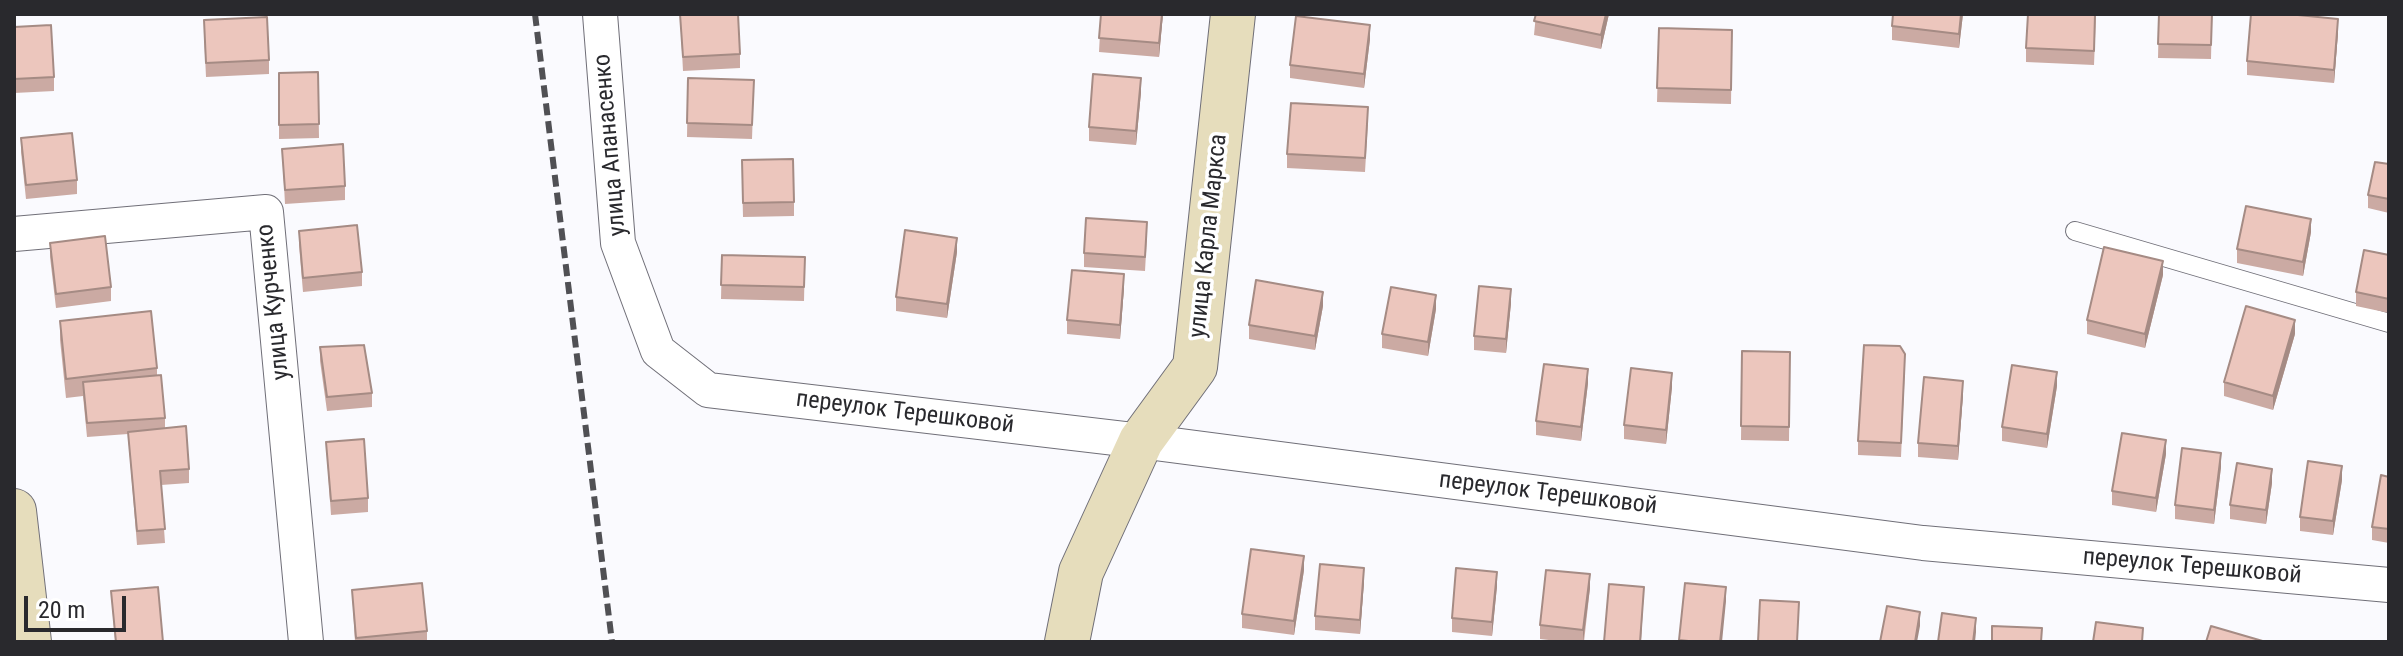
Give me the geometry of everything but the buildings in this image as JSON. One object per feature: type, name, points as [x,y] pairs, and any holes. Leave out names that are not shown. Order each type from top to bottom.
[{"type":"street","name":"улица Апанасенко","points":[[600,14],[618,243],[658,351],[708,390]]},
{"type":"street","name":"улица Карла Маркса","points":[[1067,642],[1081,572],[1141,441],[1195,367],[1233,14]]},
{"type":"street","name":"улица Курченко","points":[[14,234],[266,212],[306,642]]},
{"type":"street","name":"переулок Терешковой","points":[[708,390],[1141,441],[1923,543],[2389,585]]},
{"type":"street","points":[[14,511],[29,642]]},
{"type":"lane","points":[[2075,231],[2389,323]]},
{"type":"railway","points":[[535,14],[612,642]]}]
